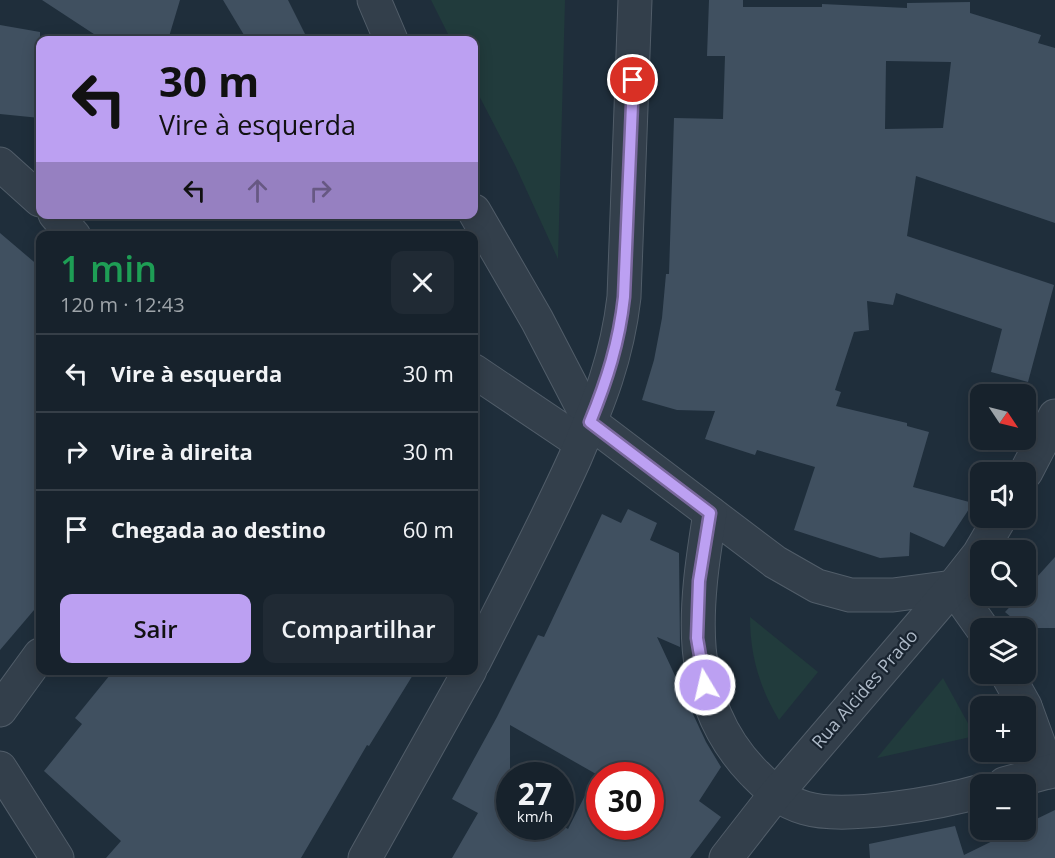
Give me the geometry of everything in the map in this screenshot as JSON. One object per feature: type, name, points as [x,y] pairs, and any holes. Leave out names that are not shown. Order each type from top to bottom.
[{"type":"street","points":[[374,0],[389,36]]},
{"type":"street","points":[[478,654],[555,504],[610,370],[621,327],[635,0]]},
{"type":"street","points":[[0,164],[36,196]]},
{"type":"street","points":[[478,218],[537,320],[586,432]]},
{"type":"street","points":[[59,219],[70,231]]},
{"type":"street","points":[[478,373],[586,432],[710,513],[775,562],[817,586],[850,595],[892,595],[953,587],[975,618]]},
{"type":"street","points":[[1031,462],[1055,417]]},
{"type":"street","points":[[710,513],[699,581],[697,638],[705,685],[716,719],[736,754],[775,795],[815,811],[858,812],[918,804],[970,793]]},
{"type":"street","name":"Rua Alcides Prado","points":[[726,858],[775,795],[953,587],[979,554],[994,528]]},
{"type":"street","points":[[0,710],[36,660]]},
{"type":"street","points":[[364,858],[467,675]]},
{"type":"street","points":[[1036,734],[1052,771],[1036,775]]},
{"type":"street","points":[[0,768],[57,858]]},
{"type":"green space","points":[[431,0],[565,0],[558,259],[515,165],[478,94],[478,36],[449,36]]},
{"type":"green space","points":[[750,617],[818,672],[779,720],[766,695],[757,670]]},
{"type":"green space","points":[[943,678],[970,727],[970,737],[877,758]]},
{"type":"building","points":[[42,0],[180,0],[169,36],[97,36]]},
{"type":"building","points":[[223,0],[288,0],[306,36],[245,36]]},
{"type":"building","points":[[709,0],[743,0],[743,7],[822,7],[822,4],[907,8],[907,3],[970,2],[970,13],[1041,35],[1038,43],[1055,48],[1055,223],[916,176],[907,236],[1054,285],[1028,382],[991,372],[1002,329],[896,293],[893,305],[867,301],[869,330],[854,332],[835,390],[841,392],[836,406],[907,423],[907,426],[929,432],[913,487],[970,502],[970,508],[944,547],[910,532],[909,556],[880,558],[794,530],[815,467],[757,450],[755,455],[705,439],[715,411],[677,410],[642,400],[654,360],[662,318],[666,274],[669,274],[674,118],[723,119],[725,56],[707,56]],"holes":[[[886,61],[951,62],[943,128],[885,129]]]},
{"type":"building","points":[[0,25],[40,32],[40,36],[36,36],[36,118],[0,114]]},
{"type":"building","points":[[0,233],[36,264],[36,608],[0,650]]},
{"type":"building","points":[[628,509],[657,523],[650,540],[679,553],[680,647],[657,637],[706,742],[721,767],[699,801],[721,817],[690,858],[452,858],[478,813],[452,799],[538,635],[544,637],[602,514],[621,523]],"holes":[[[510,725],[586,768],[586,762],[664,762],[664,840],[586,840],[586,794],[574,817],[574,840],[496,840],[496,762],[510,762]]]},
{"type":"building","points":[[1055,557],[1055,628],[1036,628],[1036,618],[1012,618],[1005,612],[1011,606],[1036,606],[1036,578]]},
{"type":"building","points":[[110,675],[413,675],[369,746],[367,745],[301,858],[106,858],[121,841],[44,771],[82,724],[75,718]]},
{"type":"building","points":[[1055,810],[1055,858],[870,858],[869,844],[955,826],[964,855],[995,840],[1036,840],[1036,819]]},
{"type":"route","points":[[633,80],[621,327],[610,370],[590,422],[710,513],[699,581],[697,638],[705,685]]}]
